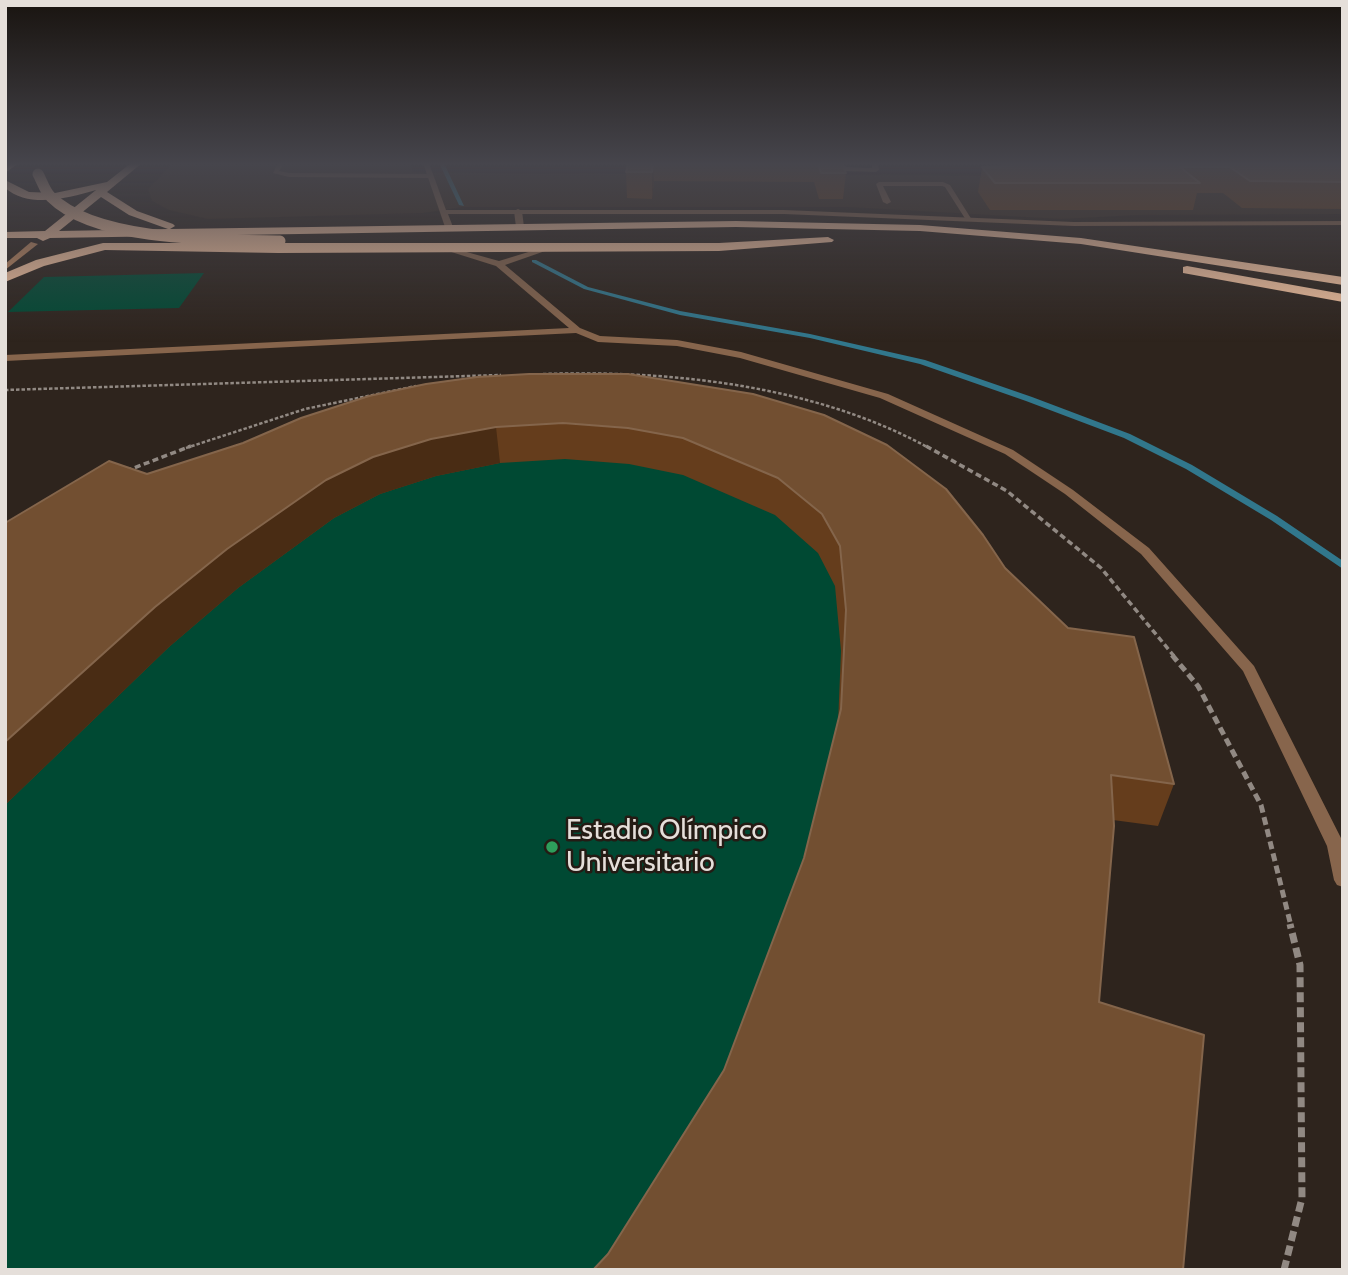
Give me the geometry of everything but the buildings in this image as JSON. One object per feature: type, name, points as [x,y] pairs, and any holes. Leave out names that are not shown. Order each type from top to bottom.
[{"type":"highway","points":[[34,244],[63,222]]},
{"type":"highway","points":[[100,222],[120,229],[163,236],[280,241],[695,238],[840,240],[921,242],[1060,253]]},
{"type":"highway","points":[[158,222],[183,232]]},
{"type":"highway","points":[[5,235],[449,227],[845,226],[990,233],[1166,252],[1343,281]]},
{"type":"highway","points":[[173,248],[169,242],[183,232]]},
{"type":"highway","points":[[5,244],[173,248],[504,248],[523,253],[545,248],[719,247],[840,240]]},
{"type":"highway","points":[[5,278],[49,260],[103,247]]},
{"type":"highway","points":[[1096,257],[1343,298]]},
{"type":"main road","points":[[5,268],[34,244]]},
{"type":"street","points":[[447,222],[449,227]]},
{"type":"street","points":[[519,222],[520,227]]},
{"type":"street","points":[[1058,222],[1343,223]]},
{"type":"street","points":[[448,248],[499,264],[577,330],[598,339],[677,343],[741,355],[884,396],[1009,452],[1069,492],[1145,551],[1250,669],[1336,846],[1343,880]]},
{"type":"street","points":[[499,264],[523,253]]},
{"type":"street","points":[[5,358],[577,330]]},
{"type":"path","points":[[542,374],[610,372],[729,385],[814,402],[892,428],[1007,491],[1101,568],[1198,686],[1261,805],[1300,965],[1302,1198],[1284,1270]]},
{"type":"path","points":[[435,384],[501,375]]},
{"type":"path","points":[[5,390],[514,375]]},
{"type":"path","points":[[115,475],[206,440],[288,414],[382,391],[422,386]]},
{"type":"green space","points":[[204,273],[179,308],[8,312],[44,277]]},
{"type":"green space","name":"Estadio Olímpico Universitario","points":[[702,419],[1098,818],[1085,1016],[1163,1270],[5,1270],[5,599],[122,498]]},
{"type":"waterway","points":[[534,261],[586,288],[680,313],[810,336],[922,362],[1029,399],[1127,436],[1189,467],[1274,518],[1343,566]]},
{"type":"place","name":"Estadio Olímpico Universitario","points":[[552,847]]}]
